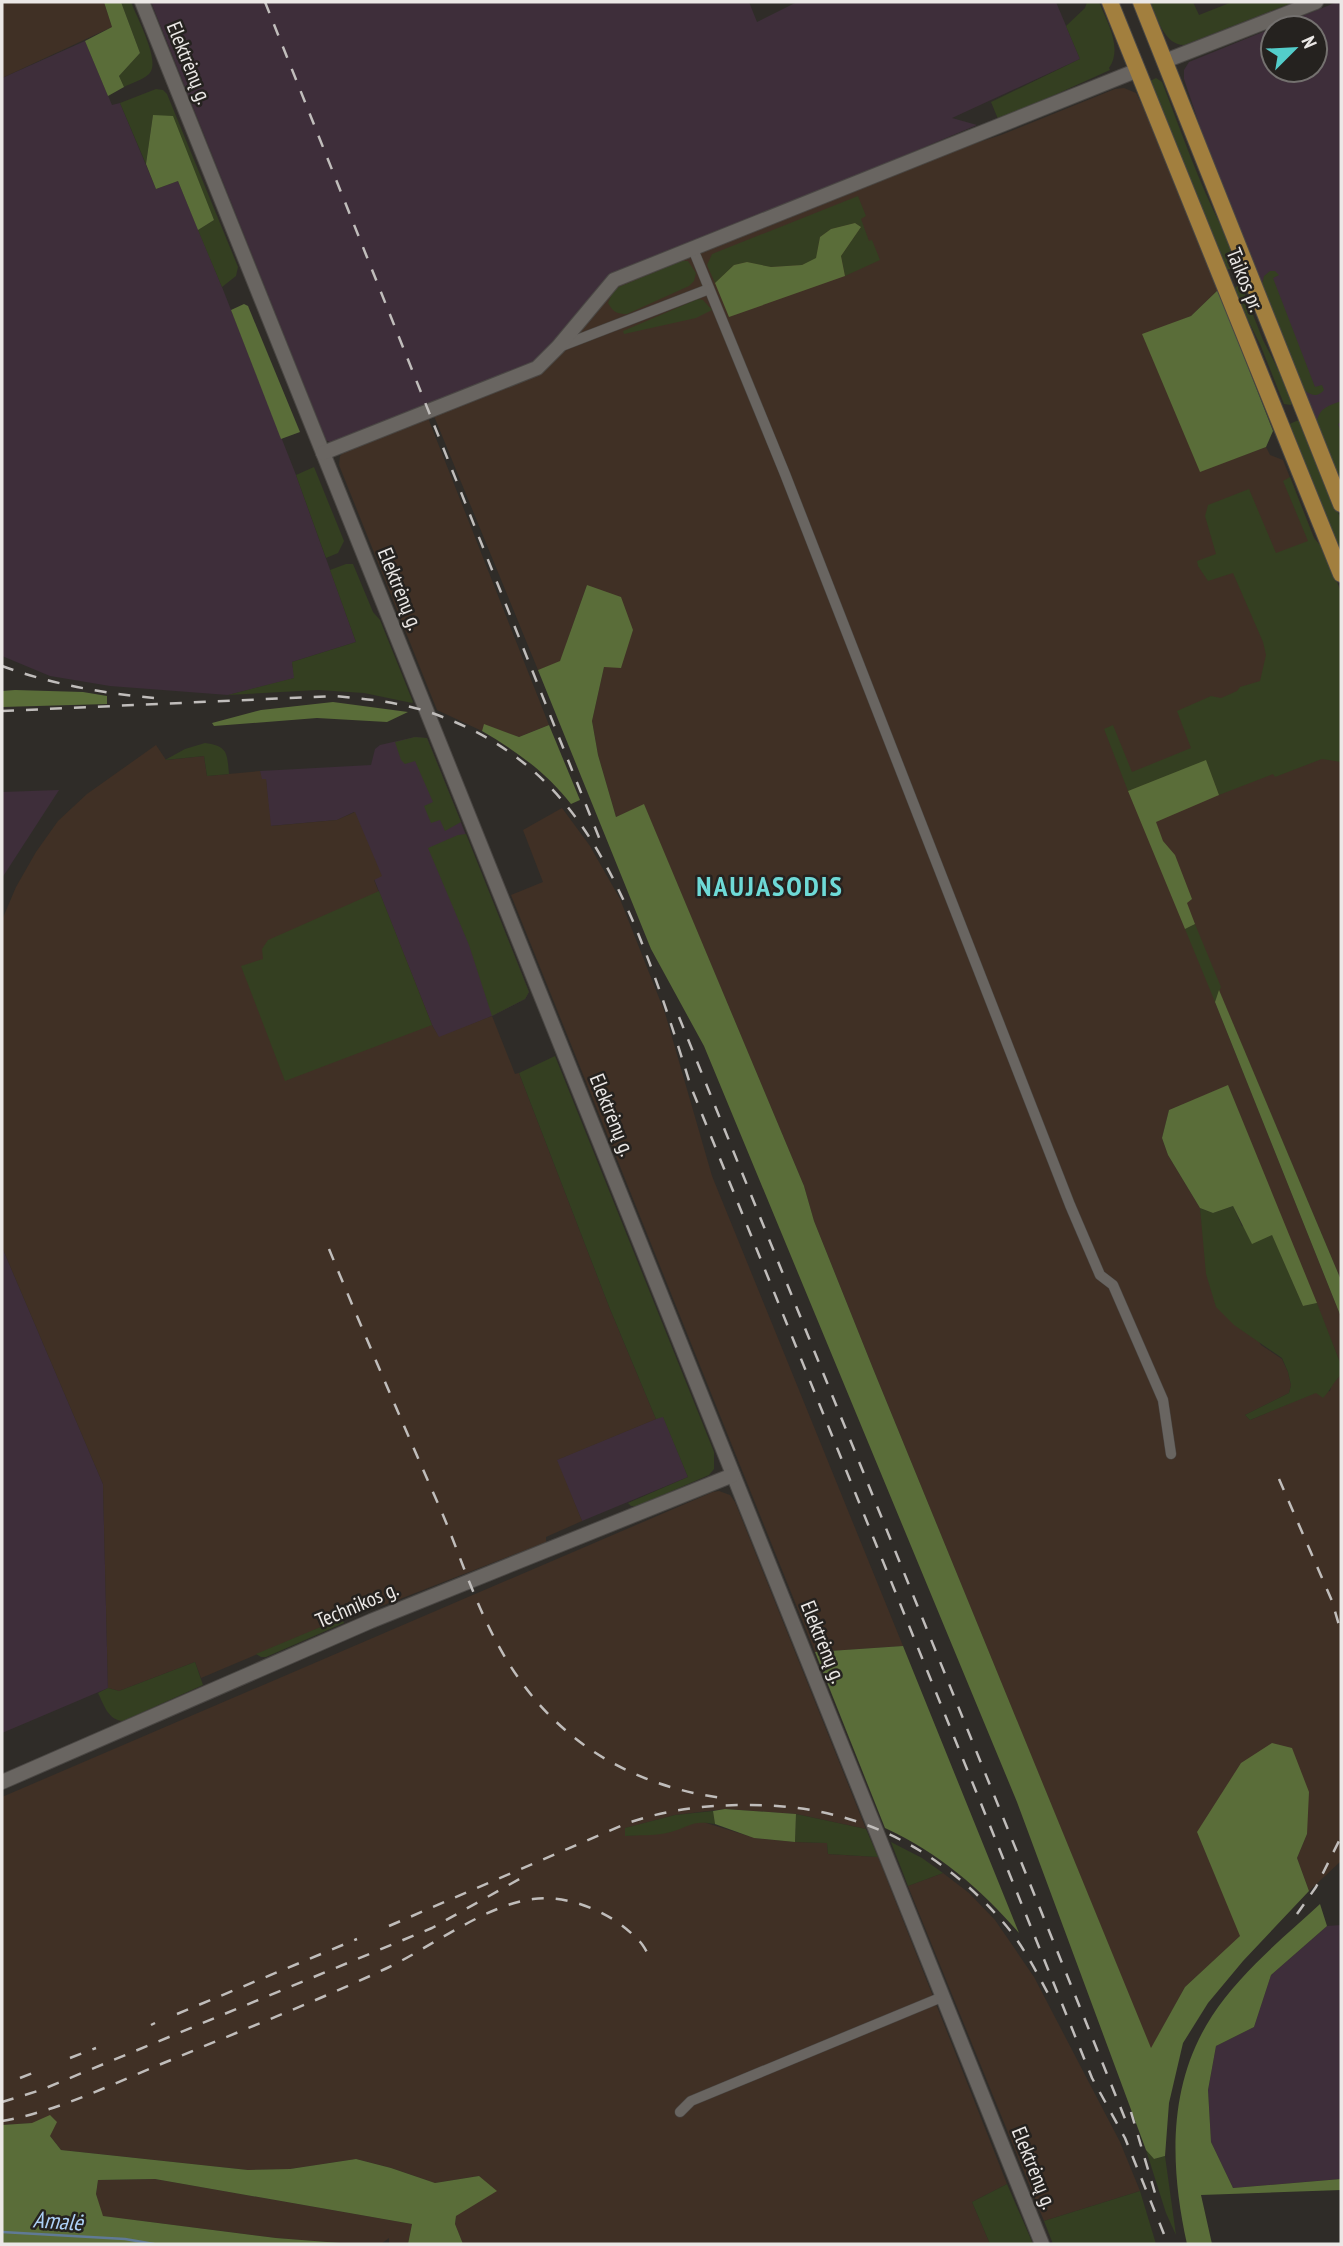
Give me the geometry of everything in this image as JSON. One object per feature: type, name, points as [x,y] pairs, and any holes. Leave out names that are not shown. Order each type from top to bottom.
[{"type":"main road","name":"Taikos pr.","points":[[1110,2],[1341,574]]},
{"type":"main road","name":"Taikos pr.","points":[[1141,2],[1341,504]]},
{"type":"main road","points":[[1138,70],[1165,61]]},
{"type":"main road","points":[[1224,284],[1235,279],[1250,278]]},
{"type":"main road","points":[[1278,416],[1302,407]]},
{"type":"street","name":"Elektrėnų g.","points":[[142,2],[1042,2244]]},
{"type":"street","points":[[1165,61],[1316,2]]},
{"type":"street","points":[[323,453],[537,368],[614,281],[1138,70]]},
{"type":"street","points":[[693,248],[810,537],[1070,1205],[1100,1275],[1113,1285],[1163,1400],[1171,1454]]},
{"type":"street","points":[[558,347],[709,289]]},
{"type":"street","name":"Technikos g.","points":[[2,1782],[371,1621],[733,1475]]},
{"type":"street","points":[[680,2112],[691,2101],[942,1997]]},
{"type":"shaded area","points":[[2,2],[104,2],[112,27],[2,78]]},
{"type":"shaded area","points":[[151,2],[749,2],[757,22],[797,2],[1056,2],[1080,59],[952,118],[977,125],[796,201],[534,365],[333,444],[326,440]]},
{"type":"shaded area","points":[[1341,2],[1341,486],[1214,168],[1184,79],[1184,70],[1189,62],[1259,34],[1259,84],[1329,84],[1329,14],[1307,14]]},
{"type":"shaded area","points":[[85,41],[112,105],[120,103],[156,189],[178,181],[296,475],[356,642],[292,662],[295,678],[228,695],[110,686],[50,676],[2,656],[2,78]]},
{"type":"shaded area","points":[[1124,88],[1136,93],[1141,103],[1144,103],[1218,290],[1191,316],[1143,335],[1200,471],[1266,447],[1270,455],[1283,460],[1314,538],[1324,550],[1341,592],[1341,1280],[1219,991],[1215,1002],[1341,1317],[1341,1365],[1228,1086],[1169,1110],[1162,1138],[1168,1155],[1200,1208],[1204,1240],[1261,1345],[1282,1359],[1288,1372],[1291,1385],[1289,1393],[1245,1415],[1250,1420],[1316,1392],[1330,1391],[1332,1383],[1341,1375],[1341,1861],[1309,1891],[1297,1858],[1307,1834],[1197,1832],[1241,1936],[1185,1987],[1151,2049],[874,1371],[814,1221],[804,1186],[644,805],[616,817],[598,755],[592,721],[604,667],[587,585],[560,662],[538,670],[434,416],[539,374],[612,287],[964,147],[1115,89]]},
{"type":"shaded area","points":[[428,418],[549,725],[519,737],[484,725],[482,731],[437,710],[339,465],[340,456],[344,452]]},
{"type":"shaded area","points":[[415,737],[427,738],[529,992],[525,999],[492,1016],[439,1038],[374,879],[381,876],[354,812],[337,820],[270,826],[266,780],[261,779],[260,771],[371,765],[375,749],[380,745]]},
{"type":"shaded area","points":[[156,745],[166,760],[204,756],[207,776],[260,771],[262,779],[266,779],[271,826],[337,820],[355,812],[382,876],[374,880],[439,1037],[492,1016],[515,1074],[519,1073],[610,1309],[656,1419],[557,1460],[582,1521],[546,1537],[546,1542],[381,1606],[376,1604],[201,1678],[195,1662],[119,1691],[108,1688],[103,1484],[2,1247],[2,920],[16,887],[58,821],[87,794]]},
{"type":"shaded area","points":[[59,790],[2,878],[2,792]]},
{"type":"shaded area","points":[[562,808],[590,846],[620,899],[665,1013],[712,1176],[903,1646],[815,1652],[511,895],[543,882],[523,830]]},
{"type":"shaded area","points":[[2,1247],[103,1484],[108,1688],[2,1733]]},
{"type":"shaded area","points":[[663,1416],[688,1477],[582,1521],[556,1460]]},
{"type":"shaded area","points":[[719,1491],[730,1495],[735,1502],[866,1829],[796,1814],[725,1809],[675,1815],[626,1828],[625,1836],[670,1832],[690,1823],[703,1822],[755,1838],[827,1843],[828,1854],[878,1857],[1007,2184],[972,2202],[990,2244],[463,2244],[455,2224],[456,2216],[479,2176],[435,2183],[356,2159],[290,2169],[248,2170],[61,2150],[50,2136],[32,2123],[2,2125],[2,1797]]},
{"type":"shaded area","points":[[943,1873],[969,1893],[995,1920],[1034,1977],[1120,2142],[1140,2191],[1044,2221],[908,1886]]},
{"type":"shaded area","points":[[1341,1925],[1341,2179],[1233,2188],[1211,2142],[1208,2090],[1216,2046],[1254,2027],[1271,1975],[1327,1926]]},
{"type":"shaded area","points":[[155,2179],[412,2224],[408,2244],[389,2244],[389,2238],[381,2244],[353,2244],[276,2238],[102,2216],[96,2194],[98,2180]]},
{"type":"green space","points":[[104,2],[121,2],[140,53],[119,76],[124,87],[108,96],[85,41],[112,27]]},
{"type":"green space","points":[[121,2],[131,2],[147,39],[152,60],[149,74],[124,87],[119,76],[140,53]]},
{"type":"green space","points":[[1087,2],[1099,2],[1109,26],[1114,44],[1110,70],[998,119],[991,102],[1080,59],[1066,26],[1085,8]]},
{"type":"green space","points":[[1150,2],[1193,2],[1199,15],[1232,2],[1294,2],[1184,45],[1171,40]]},
{"type":"green space","points":[[1156,78],[1162,82],[1205,192],[1232,248],[1236,259],[1235,269],[1227,269],[1224,266],[1150,84],[1150,81]]},
{"type":"green space","points":[[156,89],[167,94],[238,267],[236,276],[222,287],[198,230],[214,220],[153,115],[146,164],[120,103]]},
{"type":"green space","points":[[153,115],[173,116],[214,220],[198,230],[178,181],[156,189],[146,164]]},
{"type":"green space","points":[[858,196],[866,216],[861,219],[880,260],[845,276],[841,256],[861,227],[855,223],[831,229],[820,237],[816,259],[802,265],[770,267],[747,262],[734,265],[715,283],[707,265],[712,254]]},
{"type":"green space","points":[[855,223],[861,227],[841,256],[845,276],[729,317],[715,283],[734,265],[747,262],[771,267],[802,265],[816,258],[820,237],[831,229]]},
{"type":"green space","points":[[682,261],[688,261],[696,273],[689,286],[627,314],[616,312],[608,303],[614,289]]},
{"type":"green space","points":[[1270,271],[1279,275],[1273,278],[1315,387],[1322,385],[1324,390],[1318,395],[1308,393],[1300,385],[1262,285],[1264,276]]},
{"type":"green space","points":[[1240,285],[1263,340],[1293,399],[1291,405],[1284,404],[1260,344],[1234,292],[1234,288]]},
{"type":"green space","points":[[1218,290],[1273,431],[1266,447],[1200,472],[1142,334],[1191,316]]},
{"type":"green space","points":[[698,299],[703,300],[712,310],[696,318],[624,334],[623,331]]},
{"type":"green space","points":[[244,304],[248,306],[300,432],[281,439],[231,310]]},
{"type":"green space","points":[[1341,401],[1341,422],[1338,424],[1341,432],[1341,486],[1317,421],[1323,410]]},
{"type":"green space","points":[[1301,419],[1341,520],[1341,559],[1287,425]]},
{"type":"green space","points":[[314,467],[344,541],[338,553],[326,558],[296,475]]},
{"type":"green space","points":[[1290,477],[1314,538],[1324,550],[1341,592],[1341,762],[1322,759],[1219,795],[1206,761],[1128,791],[1104,729],[1113,725],[1132,772],[1191,748],[1177,711],[1211,696],[1221,698],[1240,687],[1260,681],[1266,655],[1263,642],[1233,573],[1208,581],[1197,561],[1216,554],[1205,516],[1208,505],[1249,489],[1276,553],[1308,541],[1283,481]]},
{"type":"green space","points":[[353,564],[373,612],[380,620],[413,702],[364,693],[318,690],[228,695],[294,678],[292,662],[356,642],[330,570]]},
{"type":"green space","points":[[587,585],[621,597],[633,630],[621,668],[604,667],[592,721],[598,755],[616,817],[644,804],[804,1186],[814,1221],[874,1371],[1151,2048],[1185,1987],[1240,1936],[1197,1832],[1241,1763],[1272,1743],[1292,1748],[1309,1792],[1307,1834],[1297,1858],[1309,1891],[1243,1961],[1208,2003],[1183,2043],[1169,2103],[1165,2156],[1154,2159],[1146,2150],[1017,1802],[704,1046],[651,949],[538,670],[560,661]]},
{"type":"green space","points":[[2,691],[83,692],[107,696],[107,704],[2,707]]},
{"type":"green space","points":[[333,702],[408,712],[387,722],[317,718],[214,726],[212,723],[261,710]]},
{"type":"green space","points":[[484,724],[519,737],[549,725],[580,800],[571,804],[530,763],[482,731]]},
{"type":"green space","points":[[415,737],[427,738],[461,822],[445,831],[440,820],[431,823],[424,806],[433,802],[415,761],[405,764],[395,742]]},
{"type":"green space","points":[[205,743],[218,746],[225,752],[229,774],[207,776],[204,756],[165,760],[185,749]]},
{"type":"green space","points":[[1206,760],[1219,795],[1156,822],[1163,841],[1175,855],[1192,899],[1187,903],[1195,924],[1185,929],[1128,791]]},
{"type":"green space","points":[[466,834],[529,992],[525,999],[492,1016],[469,945],[428,848]]},
{"type":"green space","points":[[379,891],[432,1025],[285,1081],[241,966],[263,959],[262,949],[268,940]]},
{"type":"green space","points":[[1195,924],[1221,987],[1215,1002],[1185,929]]},
{"type":"green space","points":[[1219,990],[1341,1280],[1341,1317],[1215,1002]]},
{"type":"green space","points":[[555,1056],[714,1452],[714,1469],[709,1475],[637,1506],[628,1503],[688,1477],[663,1417],[656,1419],[610,1309],[519,1073]]},
{"type":"green space","points":[[1228,1085],[1317,1303],[1303,1306],[1272,1235],[1252,1244],[1233,1206],[1213,1213],[1200,1208],[1168,1155],[1162,1138],[1169,1110]]},
{"type":"green space","points":[[1233,1206],[1242,1226],[1272,1234],[1303,1306],[1317,1303],[1341,1365],[1341,1375],[1323,1398],[1316,1393],[1250,1420],[1245,1415],[1289,1393],[1291,1385],[1282,1358],[1234,1325],[1216,1307],[1206,1274],[1200,1208],[1213,1213]]},
{"type":"green space","points":[[342,1618],[344,1623],[266,1657],[256,1654]]},
{"type":"green space","points":[[903,1646],[1019,1933],[958,1873],[885,1828],[815,1652]]},
{"type":"green space","points":[[195,1662],[203,1685],[123,1721],[110,1715],[98,1693],[108,1688],[119,1691]]},
{"type":"green space","points":[[725,1809],[796,1814],[795,1842],[754,1838],[715,1824],[713,1811]]},
{"type":"green space","points":[[713,1811],[715,1824],[696,1823],[666,1833],[625,1836],[625,1828],[675,1815]]},
{"type":"green space","points":[[796,1814],[866,1829],[878,1857],[828,1854],[827,1843],[795,1842]]},
{"type":"green space","points":[[891,1842],[922,1858],[943,1873],[908,1886]]},
{"type":"green space","points":[[1320,1904],[1327,1926],[1271,1975],[1254,2027],[1216,2046],[1208,2090],[1211,2142],[1233,2188],[1341,2179],[1341,2190],[1201,2195],[1212,2244],[1187,2244],[1177,2186],[1176,2127],[1180,2098],[1197,2042],[1235,1985]]},
{"type":"green space","points":[[50,2115],[57,2122],[50,2136],[61,2150],[248,2170],[290,2169],[356,2159],[435,2183],[479,2176],[497,2191],[456,2216],[455,2224],[463,2244],[408,2244],[412,2224],[155,2179],[98,2180],[96,2194],[103,2216],[276,2238],[353,2244],[2,2244],[2,2125],[32,2123]]},
{"type":"green space","points":[[1146,2150],[1154,2159],[1165,2156],[1176,2235],[1166,2213]]},
{"type":"green space","points":[[1007,2184],[1033,2244],[990,2244],[972,2202]]},
{"type":"green space","points":[[1140,2191],[1156,2244],[1053,2244],[1044,2221]]},
{"type":"waterway","name":"Amalė","points":[[2,2232],[125,2239],[154,2244]]},
{"type":"railway","points":[[265,2],[600,840]]},
{"type":"railway","points":[[2,666],[76,687],[154,698]]},
{"type":"railway","points":[[2,711],[335,696],[394,703],[429,712],[468,728],[502,747],[531,769],[580,823],[600,854],[635,926],[691,1087],[1092,2078],[1125,2138],[1168,2244]]},
{"type":"railway","points":[[679,1017],[1128,2126]]},
{"type":"railway","points":[[329,1249],[480,1608],[515,1673],[561,1727],[588,1748],[618,1766],[650,1780],[685,1791],[722,1798]]},
{"type":"railway","points":[[1279,1479],[1332,1601],[1341,1632]]},
{"type":"railway","points":[[389,1926],[640,1819],[699,1807],[783,1806],[855,1821],[919,1850],[948,1870],[976,1894],[1011,1931],[1053,2003]]},
{"type":"railway","points":[[1297,1914],[1316,1887],[1341,1837]]},
{"type":"railway","points":[[2,2102],[41,2090],[432,1928],[523,1877]]},
{"type":"railway","points":[[2,2121],[88,2095],[305,2004],[385,1969],[477,1918],[515,1903],[547,1898],[561,1899],[590,1908],[628,1930],[650,1957]]},
{"type":"railway","points":[[177,2014],[357,1939]]},
{"type":"railway","points":[[151,2025],[155,2023]]},
{"type":"railway","points":[[70,2058],[96,2048]]},
{"type":"railway","points":[[20,2078],[35,2072]]},
{"type":"railway","points":[[1131,2112],[1155,2193]]},
{"type":"district","name":"NAUJASODIS","points":[[770,886]]}]
